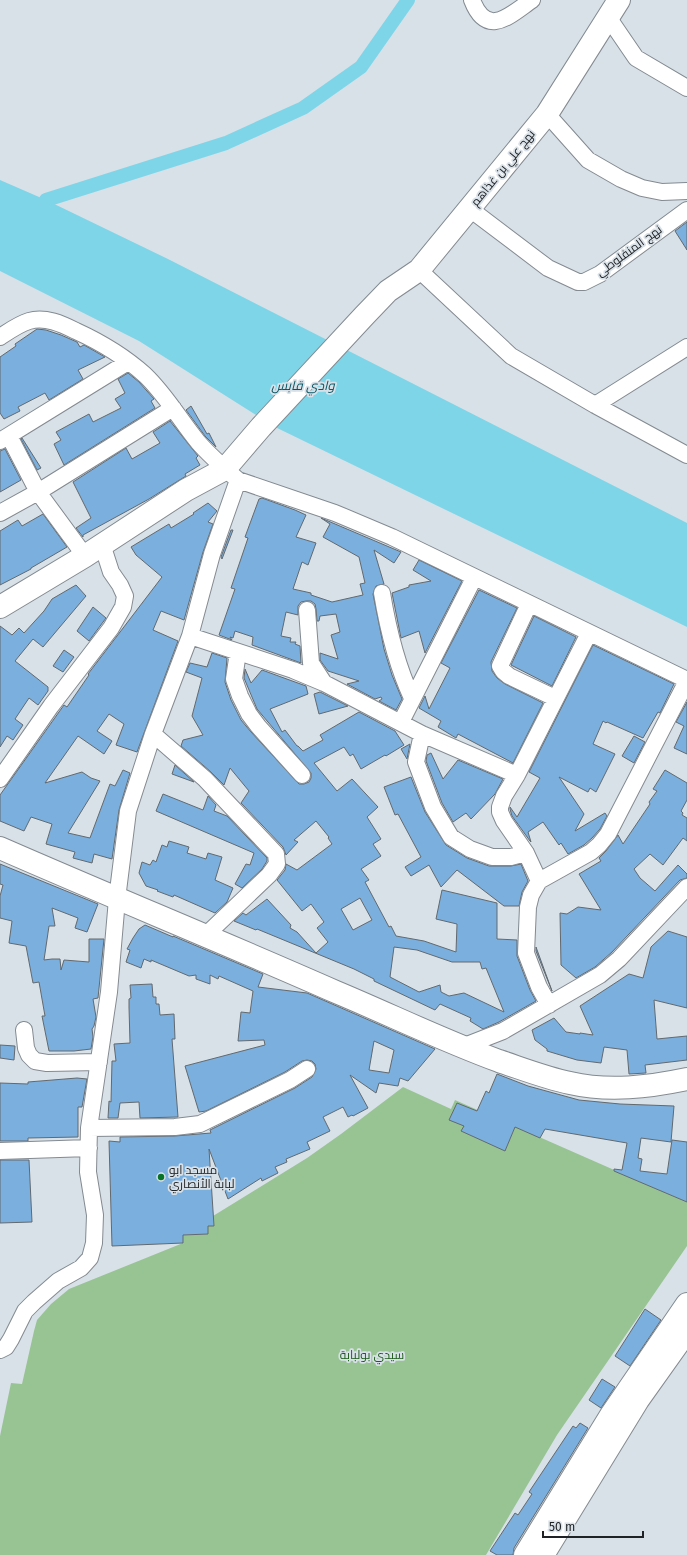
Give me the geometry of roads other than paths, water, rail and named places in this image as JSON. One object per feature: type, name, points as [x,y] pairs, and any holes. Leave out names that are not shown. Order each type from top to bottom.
[{"type":"main road","name":"نهج علي بن غذاهم","points":[[231,474],[261,427],[388,291],[419,270],[470,209],[547,114],[613,9]]},
{"type":"main road","points":[[0,607],[94,550],[186,490],[231,474]]},
{"type":"main road","points":[[0,848],[118,899],[172,920],[462,1047],[544,1077],[572,1084],[599,1087],[638,1088],[687,1079]]},
{"type":"main road","points":[[662,1084],[687,1091]]},
{"type":"main road","points":[[525,1555],[611,1415],[687,1304]]},
{"type":"main road","points":[[543,1555],[638,1400],[687,1331]]},
{"type":"street","points":[[472,0],[475,8],[482,17],[491,21],[502,21],[532,0]]},
{"type":"street","points":[[613,9],[636,58],[687,88]]},
{"type":"street","points":[[547,114],[588,160],[621,179],[642,188],[662,192],[687,191]]},
{"type":"street","name":"نهج المنفلوطي","points":[[470,209],[548,268],[578,282],[584,282],[600,274],[687,210]]},
{"type":"street","points":[[419,270],[511,356],[595,405],[687,455]]},
{"type":"street","points":[[0,337],[29,321],[44,320],[61,324],[92,338],[128,362],[145,376],[174,408],[198,442],[231,474],[342,516],[392,537],[687,680],[608,834],[591,852],[539,881],[531,895],[528,907],[526,953],[539,987],[549,1005]]},
{"type":"street","points":[[595,405],[687,347]]},
{"type":"street","points":[[0,779],[51,706],[112,628],[123,607],[125,596],[120,585],[94,550],[38,492],[4,439],[128,362]]},
{"type":"street","points":[[0,513],[38,492],[174,408]]},
{"type":"street","points":[[0,1350],[6,1347],[12,1339],[25,1311],[58,1281],[81,1268],[90,1258],[94,1243],[95,1215],[88,1172],[89,1128],[109,992],[128,811],[153,734],[190,636],[212,554],[231,474]]},
{"type":"street","points":[[401,722],[474,578]]},
{"type":"street","points":[[382,592],[395,655],[404,682],[412,698]]},
{"type":"street","points":[[529,604],[500,666],[509,676],[555,698]]},
{"type":"street","points":[[308,610],[311,663],[324,683]]},
{"type":"street","points":[[539,881],[526,853],[504,821],[500,812],[500,807],[504,796],[517,775],[589,633]]},
{"type":"street","points":[[190,636],[293,670],[324,683],[422,734],[517,775]]},
{"type":"street","points":[[238,652],[234,680],[249,714],[302,775]]},
{"type":"street","points":[[153,734],[205,779],[274,850],[278,859],[277,864],[269,875],[206,935]]},
{"type":"street","points":[[422,734],[416,762],[433,807],[451,837],[470,849],[492,857],[512,857],[526,853]]},
{"type":"street","points":[[462,1047],[503,1031],[605,971],[619,959],[687,887]]},
{"type":"street","points":[[24,1030],[26,1048],[29,1054],[36,1061],[47,1063],[99,1062]]},
{"type":"street","points":[[89,1128],[200,1124],[283,1083],[307,1069]]},
{"type":"street","points":[[0,1151],[89,1148]]},
{"type":"water","name":"وادي قابس","points":[[0,180],[46,200],[168,259],[687,523],[687,627],[275,427],[139,341],[0,271]]},
{"type":"waterway","points":[[46,200],[226,143],[303,108],[361,67],[408,0]]},
{"type":"place","name":"مسجد ابو لبابة الأنصاري","points":[[161,1177]]},
{"type":"park label","name":"سيدي بولبابة","points":[[372,1355]]}]
